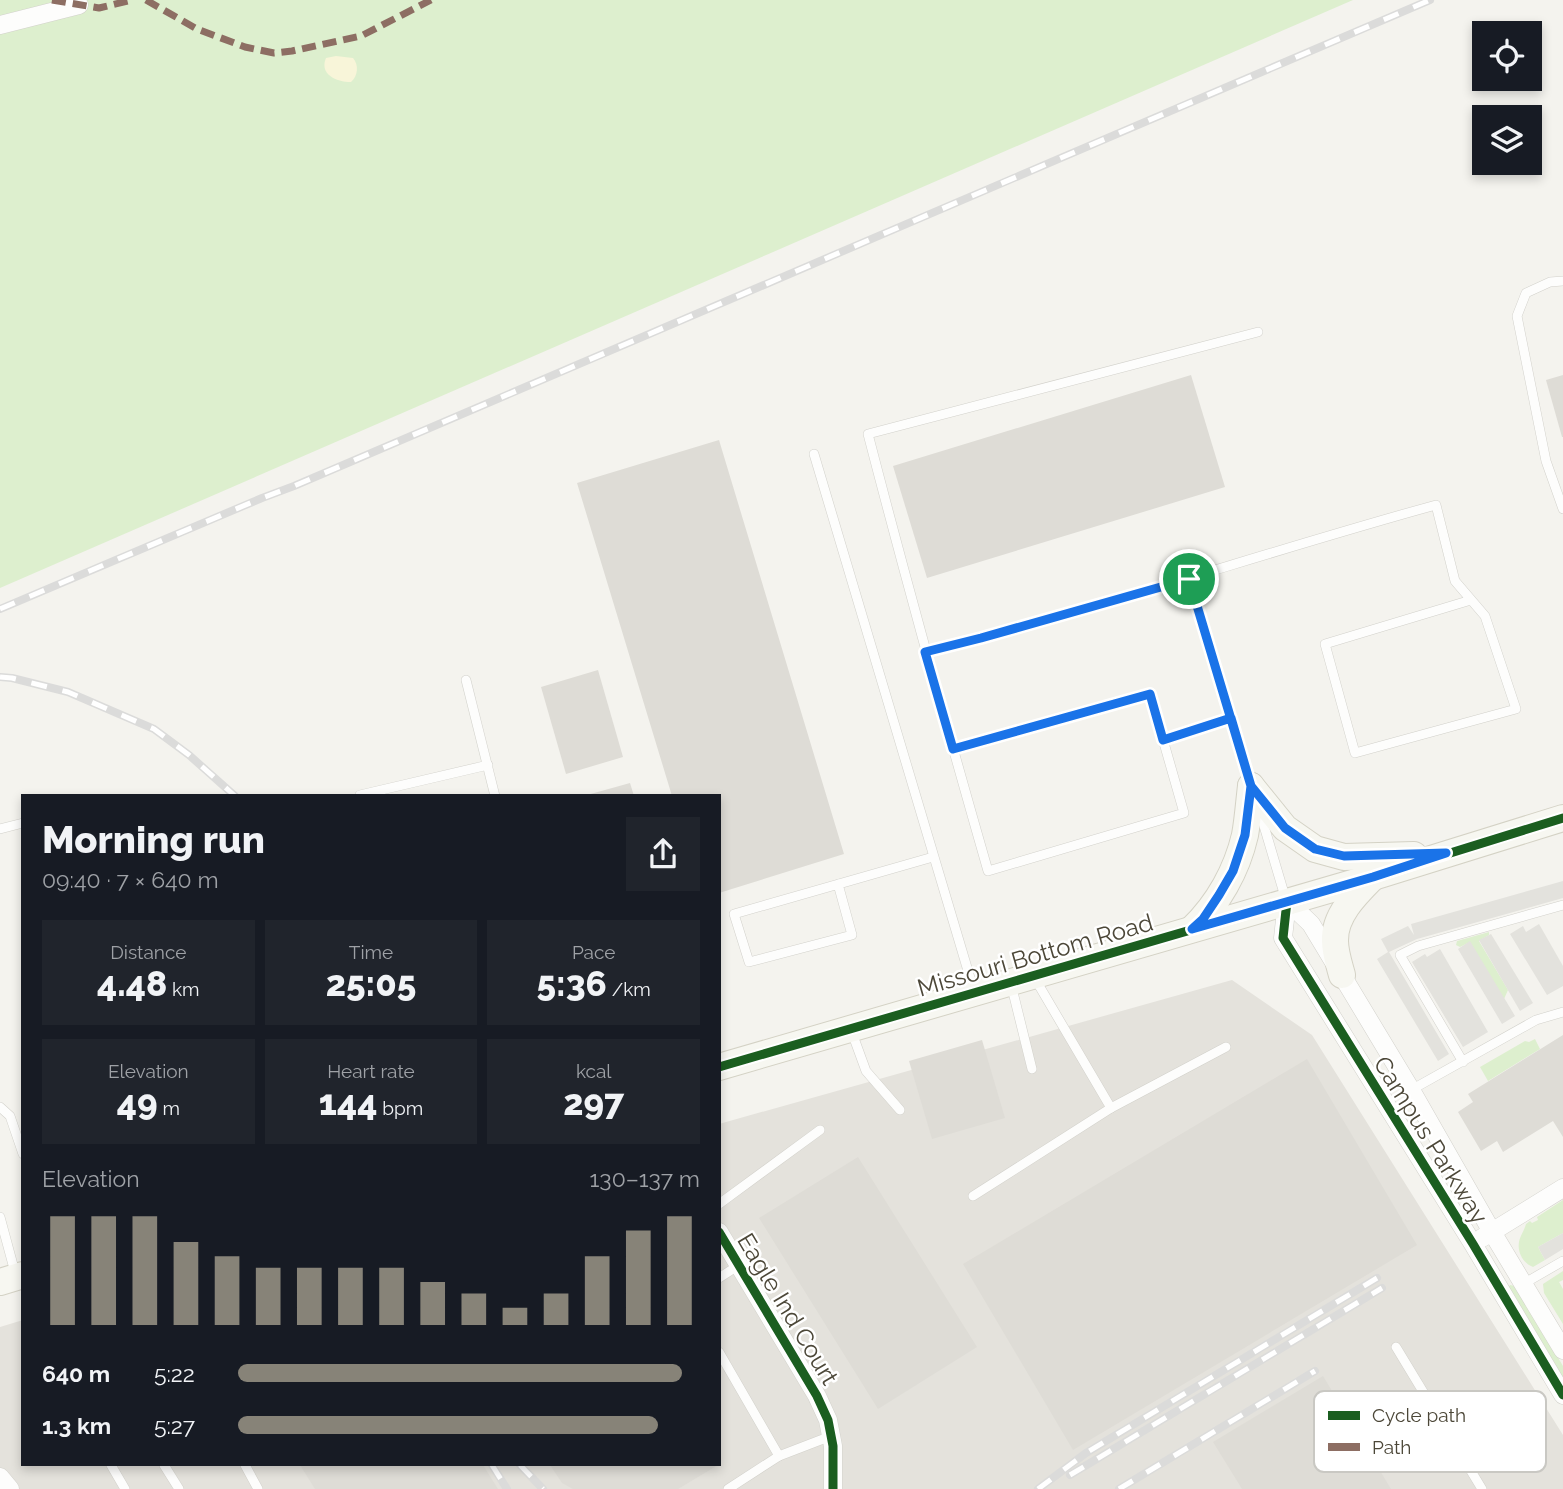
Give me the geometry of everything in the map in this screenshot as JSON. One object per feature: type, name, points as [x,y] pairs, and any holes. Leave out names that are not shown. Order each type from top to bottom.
[{"type":"street","points":[[0,25],[79,5]]},
{"type":"street","points":[[1251,786],[1285,828],[1315,849],[1344,856],[1446,853]]},
{"type":"street","points":[[1192,929],[1203,919],[1233,871],[1245,835],[1251,786]]},
{"type":"street","name":"Missouri Bottom Road","points":[[721,1066],[1373,877],[1563,818]]},
{"type":"street","points":[[1342,975],[1334,939],[1340,917],[1351,900],[1373,877]]},
{"type":"street","name":"Campus Parkway","points":[[1287,901],[1311,924],[1563,1350]]},
{"type":"street","name":"Campus Parkway","points":[[1287,901],[1283,938],[1473,1244],[1563,1395]]},
{"type":"street","points":[[1473,1244],[1563,1188]]},
{"type":"street","name":"Eagle Ind Court","points":[[721,1235],[817,1396],[828,1420],[833,1446],[833,1489]]},
{"type":"street","points":[[0,1477],[10,1489]]},
{"type":"lane","points":[[1563,281],[1550,282],[1526,293],[1517,316],[1546,461],[1563,509]]},
{"type":"lane","points":[[953,749],[1150,694],[1184,813],[988,870],[953,749],[925,652],[868,434],[1258,332]]},
{"type":"lane","points":[[814,454],[974,992]]},
{"type":"lane","points":[[925,652],[1189,579],[1338,532],[1436,505],[1455,582],[1471,600],[1485,616],[1516,709],[1355,753],[1325,644],[1471,600]]},
{"type":"lane","points":[[1189,579],[1287,901]]},
{"type":"lane","points":[[466,680],[495,794]]},
{"type":"lane","points":[[1163,740],[1231,718]]},
{"type":"lane","points":[[364,794],[488,765]]},
{"type":"lane","points":[[0,829],[21,824]]},
{"type":"lane","points":[[838,884],[852,934],[749,962],[734,914],[838,884],[933,857]]},
{"type":"lane","points":[[1463,1062],[1400,955],[1418,946],[1563,905]]},
{"type":"lane","points":[[1022,979],[1032,1069]]},
{"type":"lane","points":[[1022,979],[1111,1108]]},
{"type":"lane","points":[[1411,1090],[1536,1020],[1563,1012]]},
{"type":"lane","points":[[850,1029],[866,1071],[900,1110]]},
{"type":"lane","points":[[973,1196],[1111,1108],[1226,1047]]},
{"type":"lane","points":[[0,1107],[10,1116],[19,1132]]},
{"type":"lane","points":[[721,1203],[820,1130]]},
{"type":"lane","points":[[0,1217],[13,1278]]},
{"type":"lane","points":[[1523,1284],[1563,1261]]},
{"type":"lane","points":[[721,1277],[739,1265]]},
{"type":"lane","points":[[1396,1347],[1423,1391]]},
{"type":"lane","points":[[721,1355],[779,1456]]},
{"type":"lane","points":[[728,1489],[779,1456],[831,1436]]},
{"type":"lane","points":[[112,1466],[125,1489]]},
{"type":"lane","points":[[165,1466],[179,1489]]},
{"type":"lane","points":[[246,1466],[258,1489]]},
{"type":"lane","points":[[1472,1472],[1482,1489]]},
{"type":"shaded area","points":[[1563,881],[1563,898],[1417,939],[1389,952],[1449,1054],[1438,1061],[1377,959],[1388,952],[1381,939],[1408,926],[1414,935],[1411,924]]},
{"type":"shaded area","points":[[1539,924],[1563,966],[1563,986],[1547,995],[1510,934],[1523,926],[1526,932]]},
{"type":"shaded area","points":[[1491,934],[1533,1003],[1520,1011],[1479,940]]},
{"type":"shaded area","points":[[1470,941],[1515,1016],[1502,1024],[1458,949]]},
{"type":"shaded area","points":[[1440,949],[1488,1032],[1463,1047],[1412,962]]},
{"type":"shaded area","points":[[1232,980],[1312,1035],[1535,1391],[1314,1391],[1314,1472],[1546,1472],[1546,1408],[1563,1435],[1563,1489],[0,1489],[0,1327],[21,1321],[21,1466],[721,1466],[721,1123]]},
{"type":"shaded area","points":[[1563,1233],[1563,1249],[1545,1260],[1538,1247]]},
{"type":"green space","points":[[0,0],[1353,0],[0,588]]},
{"type":"green space","points":[[1489,932],[1489,935],[1479,941],[1508,990],[1504,999],[1470,942],[1460,947],[1456,945],[1457,941]]},
{"type":"green space","points":[[1535,1039],[1540,1049],[1488,1081],[1480,1067],[1525,1041]]},
{"type":"green space","points":[[1563,1200],[1563,1233],[1538,1247],[1545,1260],[1530,1266],[1519,1250],[1526,1224],[1538,1220],[1537,1217]]},
{"type":"green space","points":[[1563,1271],[1563,1280],[1559,1282],[1563,1289],[1563,1324],[1544,1293],[1543,1284]]},
{"type":"green space","points":[[1510,1285],[1515,1286],[1563,1366],[1563,1379],[1508,1288]]},
{"type":"sand","points":[[326,58],[353,58],[355,61],[356,74],[351,82],[335,79],[327,73],[324,64]]},
{"type":"building","points":[[1191,375],[1225,487],[927,578],[893,466]]},
{"type":"building","points":[[1563,375],[1563,437],[1562,437],[1546,380]]},
{"type":"building","points":[[719,440],[844,854],[721,892],[721,794],[671,794],[577,483]]},
{"type":"building","points":[[598,670],[623,757],[566,774],[541,687]]},
{"type":"building","points":[[630,783],[633,794],[591,794]]},
{"type":"building","points":[[1563,1035],[1563,1137],[1553,1121],[1503,1152],[1497,1141],[1481,1151],[1458,1112],[1473,1102],[1468,1094]]},
{"type":"building","points":[[982,1040],[1005,1118],[932,1139],[909,1061]]},
{"type":"building","points":[[1307,1059],[1417,1245],[1073,1450],[963,1264]]},
{"type":"building","points":[[858,1157],[977,1347],[878,1409],[759,1218]]},
{"type":"building","points":[[1323,1376],[1332,1391],[1314,1391],[1314,1472],[1381,1472],[1391,1489],[1242,1489],[1213,1442]]},
{"type":"building","points":[[301,1466],[484,1466],[498,1489],[315,1489]]},
{"type":"building","points":[[551,1466],[716,1466],[678,1489],[573,1489],[562,1483]]},
{"type":"railway","points":[[0,609],[1430,0]]},
{"type":"railway","points":[[0,677],[68,692],[154,729],[189,755],[233,794]]},
{"type":"railway","points":[[1038,1489],[1086,1453],[1377,1278]]},
{"type":"railway","points":[[1070,1475],[1382,1288]]},
{"type":"railway","points":[[1119,1489],[1315,1371]]},
{"type":"railway","points":[[493,1466],[507,1489]]},
{"type":"railway","points":[[521,1466],[543,1489]]},
{"type":"marked path","points":[[52,0],[99,8],[132,0]]},
{"type":"marked path","points":[[146,0],[197,29],[245,47],[274,53],[361,36],[431,0]]},
{"type":"cycle path","points":[[721,1066],[1373,877],[1563,818]]},
{"type":"cycle path","points":[[1287,901],[1283,938],[1473,1244],[1563,1395]]},
{"type":"cycle path","points":[[721,1235],[817,1396],[828,1420],[833,1446],[833,1489]]},
{"type":"route","points":[[1189,579],[925,652],[953,749],[1150,694],[1163,740],[1231,718],[1251,786],[1245,835],[1233,871],[1203,919],[1192,929],[1446,853],[1344,856],[1315,849],[1285,828],[1251,786],[1189,579]]}]
